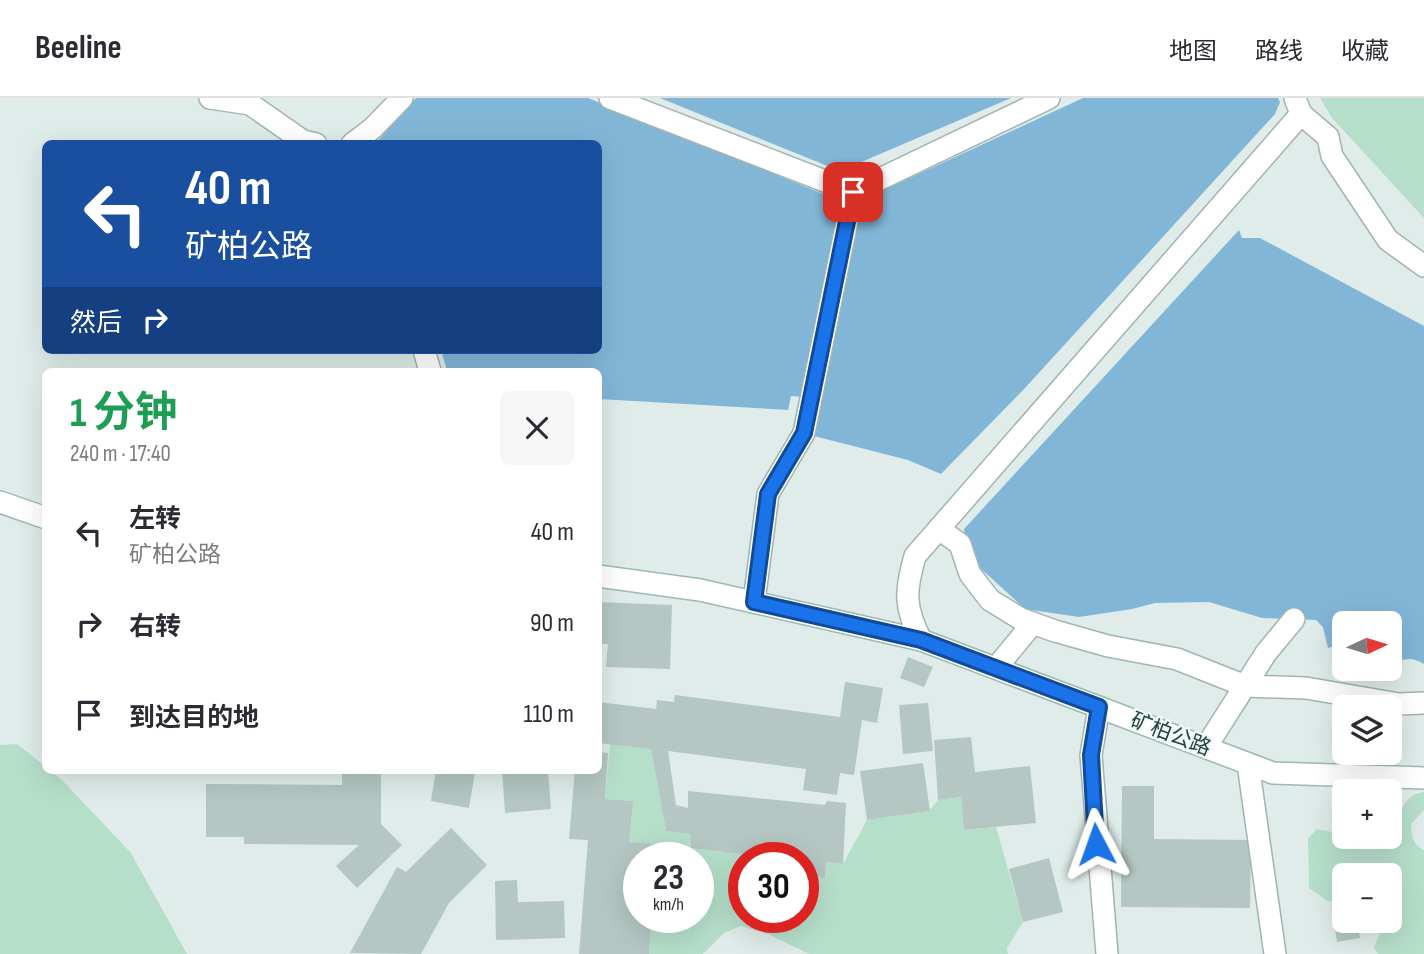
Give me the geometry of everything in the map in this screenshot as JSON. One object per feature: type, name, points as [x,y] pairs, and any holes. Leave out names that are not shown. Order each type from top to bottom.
[{"type":"street","points":[[210,98],[250,104],[302,140]]},
{"type":"street","points":[[360,140],[402,98]]},
{"type":"street","points":[[610,98],[853,192],[1049,98]]},
{"type":"street","points":[[921,640],[909,617],[906,587],[915,556],[1298,106],[1328,137],[1332,156],[1388,240],[1424,266]]},
{"type":"street","points":[[754,602],[768,494],[804,433],[853,192]]},
{"type":"street","points":[[0,502],[42,518]]},
{"type":"street","points":[[939,529],[960,544],[970,573],[990,600],[1033,623],[1108,646],[1177,659],[1245,686],[1306,688],[1399,704],[1424,703]]},
{"type":"street","name":"矿柏公路","points":[[602,577],[700,590],[921,640],[1273,773],[1424,778]]},
{"type":"street","points":[[1206,747],[1266,653],[1294,619]]},
{"type":"street","points":[[996,668],[1033,623]]},
{"type":"street","points":[[1099,707],[1091,755],[1107,954]]},
{"type":"street","points":[[1248,764],[1275,954]]},
{"type":"green space","points":[[1320,98],[1424,98],[1424,218],[1332,118]]},
{"type":"green space","points":[[17,744],[42,764],[42,774],[55,774],[131,853],[187,954],[0,954],[0,745]]},
{"type":"green space","points":[[610,744],[651,749],[666,831],[690,834],[691,842],[629,842],[632,801],[605,799]]},
{"type":"green space","points":[[1424,792],[1424,810],[1411,824],[1411,832],[1417,845],[1424,850],[1424,954],[1378,954],[1374,947],[1380,933],[1402,933],[1402,863],[1332,863],[1332,902],[1328,901],[1309,888],[1308,838],[1317,829],[1332,832],[1332,849],[1402,849],[1402,809],[1406,802]]},
{"type":"green space","points":[[961,797],[964,830],[996,827],[1023,922],[1007,948],[1008,954],[809,954],[765,933],[819,933],[819,877],[825,878],[826,862],[843,864],[867,820],[929,811],[938,800]]},
{"type":"green space","points":[[714,850],[728,852],[728,931],[703,954],[649,954],[651,933],[714,933]]},
{"type":"water","points":[[416,98],[588,98],[840,201],[804,397],[791,396],[788,410],[602,399],[602,368],[446,368],[442,354],[602,354],[602,140],[379,140]]},
{"type":"water","points":[[660,98],[1011,98],[845,169],[835,169]]},
{"type":"water","points":[[1083,98],[1278,98],[1280,102],[1275,114],[1025,388],[941,474],[908,460],[814,436],[860,201]]},
{"type":"water","points":[[1239,230],[1242,238],[1260,238],[1424,326],[1424,664],[1411,659],[1402,660],[1402,611],[1332,611],[1332,647],[1328,648],[1323,627],[1316,620],[1262,618],[1209,602],[1155,603],[1079,617],[1025,609],[967,556],[964,529]]},
{"type":"building","points":[[602,602],[672,605],[670,669],[606,667],[608,644],[602,644]]},
{"type":"building","points":[[908,657],[933,667],[924,687],[900,678]]},
{"type":"building","points":[[845,682],[883,688],[877,723],[862,720],[854,775],[840,773],[837,795],[803,790],[806,769],[668,751],[676,805],[688,808],[688,791],[825,805],[827,801],[846,803],[843,864],[826,862],[825,878],[819,877],[819,842],[728,842],[728,852],[714,851],[714,842],[691,842],[690,834],[666,831],[651,749],[602,743],[602,702],[656,709],[657,700],[674,702],[675,695],[840,717]]},
{"type":"building","points":[[928,703],[933,751],[903,754],[899,705]]},
{"type":"building","points":[[971,737],[975,772],[1030,766],[1036,823],[964,830],[961,797],[938,800],[934,740]]},
{"type":"building","points":[[602,752],[608,753],[605,799],[633,801],[629,842],[623,842],[623,933],[651,933],[649,954],[579,954],[588,840],[569,839],[575,774],[602,774]]},
{"type":"building","points":[[923,763],[930,811],[867,820],[860,771]]},
{"type":"building","points":[[342,774],[381,774],[381,824],[402,845],[357,888],[336,866],[359,845],[244,844],[244,837],[206,837],[206,784],[342,785]]},
{"type":"building","points":[[435,774],[475,774],[469,808],[431,801]]},
{"type":"building","points":[[502,774],[548,774],[551,809],[505,813]]},
{"type":"building","points":[[1122,786],[1154,786],[1154,839],[1251,840],[1250,908],[1121,907]]},
{"type":"building","points":[[451,828],[487,865],[449,903],[421,954],[350,953],[397,867],[406,872]]},
{"type":"building","points":[[1049,858],[1063,912],[1023,922],[1009,869]]},
{"type":"building","points":[[517,880],[518,902],[564,901],[565,938],[496,940],[495,881]]},
{"type":"building","points":[[1336,933],[1359,933],[1360,938],[1337,942]]},
{"type":"route","points":[[853,192],[804,433],[768,494],[754,602],[921,640],[1099,707],[1091,755],[1096,844]]}]
